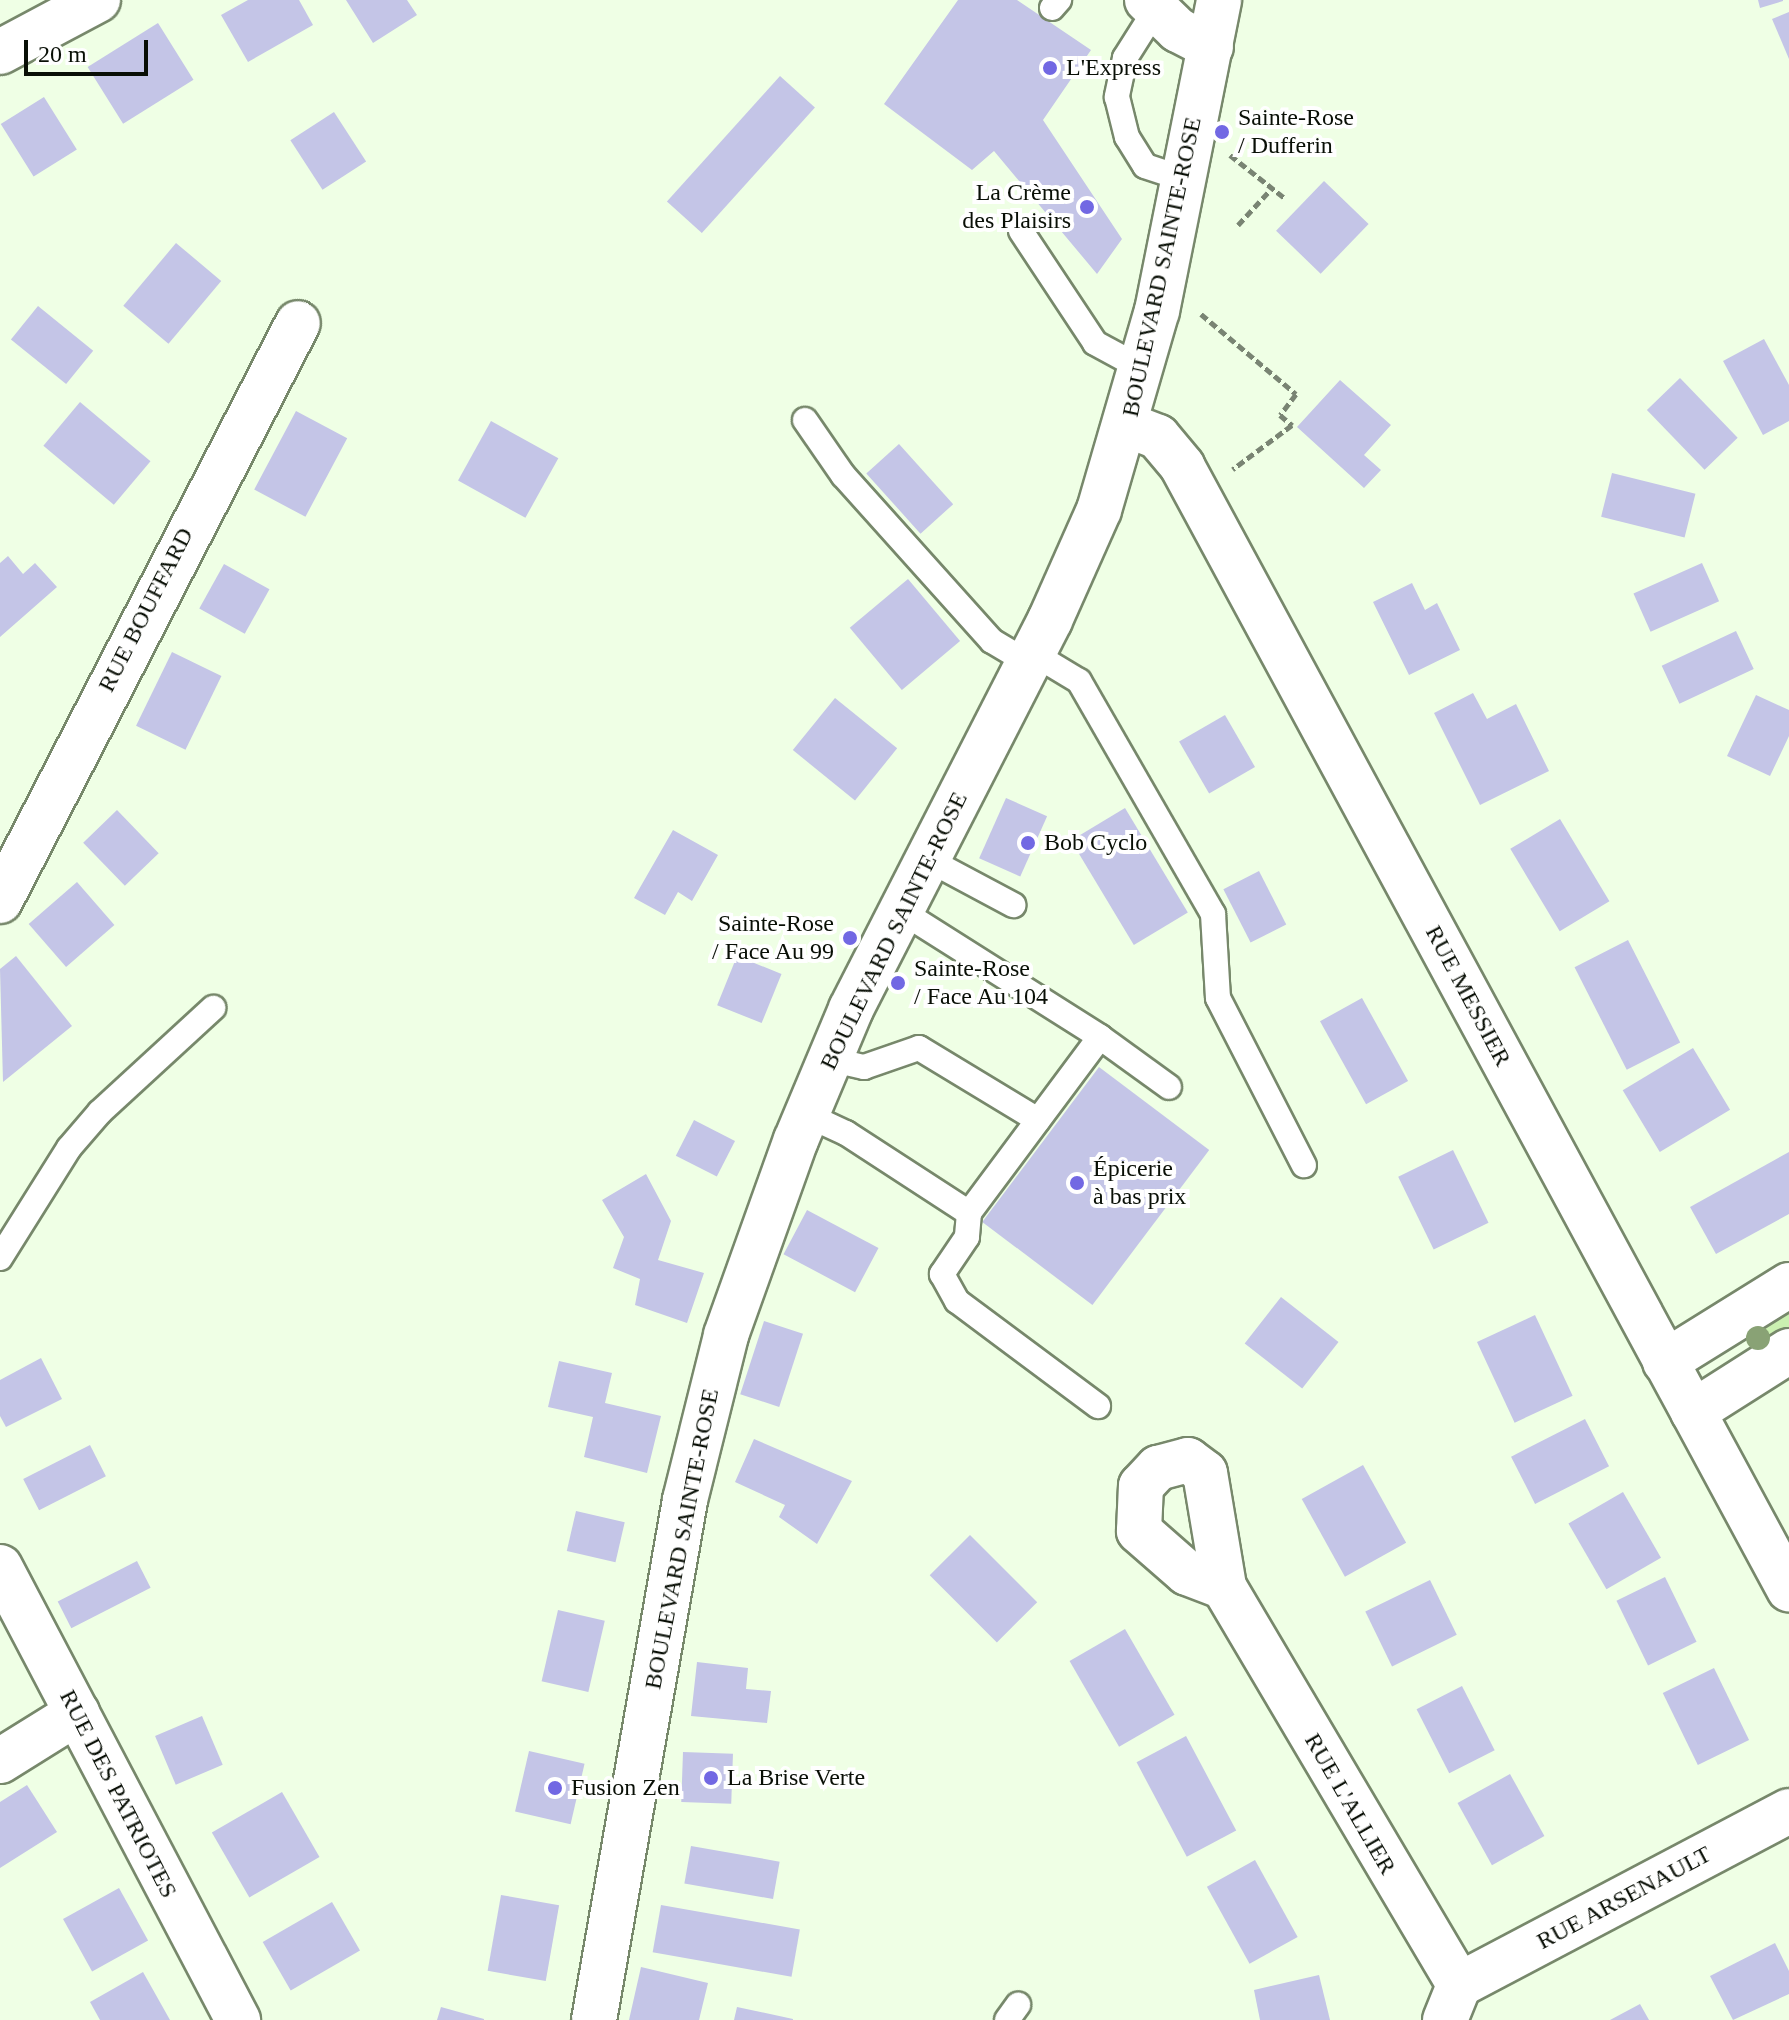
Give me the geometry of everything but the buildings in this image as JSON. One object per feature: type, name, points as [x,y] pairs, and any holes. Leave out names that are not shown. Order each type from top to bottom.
[{"type":"street","points":[[0,52],[98,0]]},
{"type":"street","name":"BOULEVARD SAINTE-ROSE","points":[[594,2020],[704,1413],[739,1297],[829,1059],[1086,543],[1143,369],[1219,0]]},
{"type":"street","points":[[1152,4],[1191,39],[1211,47]]},
{"type":"street","name":"RUE BOUFFARD","points":[[0,901],[298,323]]},
{"type":"street","name":"RUE MESSIER","points":[[1127,425],[1158,437],[1182,466],[1789,1589]]},
{"type":"street","points":[[1665,1362],[1789,1285]]},
{"type":"street","points":[[1693,1412],[1789,1351]]},
{"type":"street","name":"RUE DES PATRIOTES","points":[[0,1567],[238,2020]]},
{"type":"street","name":"RUE L'ALLIER","points":[[1224,1587],[1452,2003]]},
{"type":"street","points":[[0,1761],[77,1713]]},
{"type":"street","name":"RUE ARSENAULT","points":[[1452,2003],[1789,1811]]},
{"type":"lane","points":[[1152,4],[1125,58],[1117,97],[1127,137],[1145,166],[1184,179]]},
{"type":"lane","points":[[1021,231],[1095,343],[1143,369]]},
{"type":"lane","points":[[805,420],[843,475],[992,641],[1079,681],[1213,914],[1218,998],[1304,1165]]},
{"type":"lane","points":[[927,859],[1013,905]]},
{"type":"lane","points":[[901,911],[1100,1037],[1169,1087]]},
{"type":"lane","points":[[0,1258],[69,1148],[100,1112],[213,1008]]},
{"type":"lane","points":[[1098,1406],[957,1301],[942,1274],[967,1237],[969,1213],[1100,1037]]},
{"type":"lane","points":[[829,1059],[864,1067],[919,1048],[1038,1120]]},
{"type":"lane","points":[[807,1115],[869,1147],[969,1213]]},
{"type":"path","points":[[1218,149],[1286,199]]},
{"type":"path","points":[[1238,225],[1272,188]]},
{"type":"path","points":[[1188,303],[1296,394],[1280,415],[1292,425],[1229,471]]},
{"type":"green space","points":[[1789,1311],[1789,1327],[1754,1350],[1748,1338]]},
{"type":"place","name":"L'Express","points":[[1050,68]]},
{"type":"place","name":"Sainte-Rose / Dufferin","points":[[1222,132]]},
{"type":"place","name":"La Crème des Plaisirs","points":[[1087,207]]},
{"type":"place","name":"Bob Cyclo","points":[[1028,843]]},
{"type":"place","name":"Sainte-Rose / Face Au 99","points":[[850,938]]},
{"type":"place","name":"Sainte-Rose / Face Au 104","points":[[898,983]]},
{"type":"place","name":"Épicerie à bas prix","points":[[1077,1183]]},
{"type":"place","name":"La Brise Verte","points":[[711,1778]]},
{"type":"place","name":"Fusion Zen","points":[[555,1788]]}]
